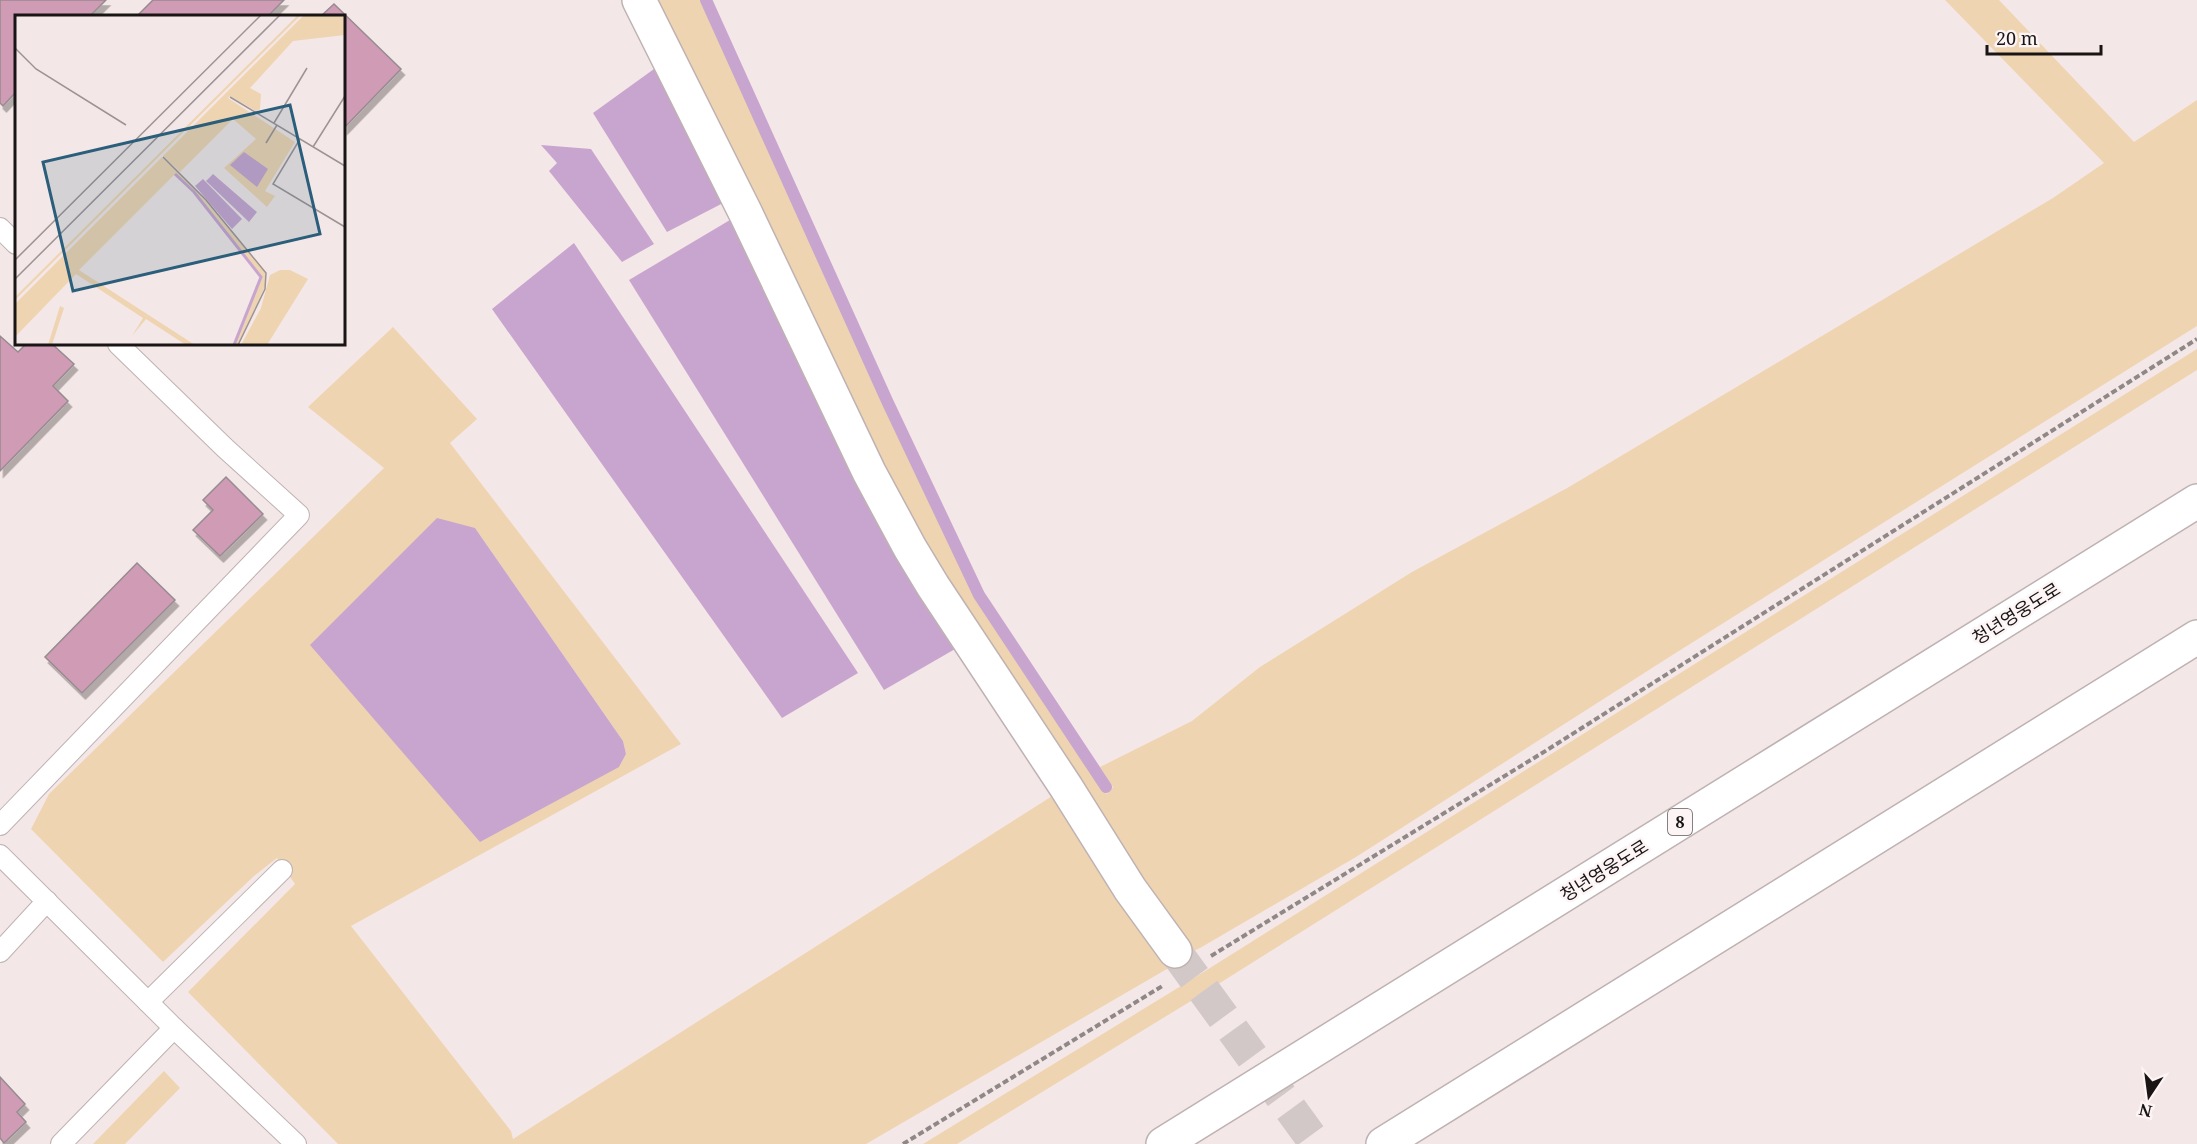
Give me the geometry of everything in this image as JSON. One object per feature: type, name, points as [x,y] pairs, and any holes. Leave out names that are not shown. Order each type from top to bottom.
[{"type":"main road","points":[[639,0],[746,214],[869,472],[910,548],[1130,888],[1174,951]]},
{"type":"main road","name":"청년영웅도로","points":[[1163,1144],[2197,501]]},
{"type":"main road","points":[[1383,1144],[2197,637]]},
{"type":"lane","points":[[0,228],[15,243]]},
{"type":"lane","points":[[0,825],[299,515],[225,448],[119,345]]},
{"type":"lane","points":[[0,855],[174,1028],[296,1144]]},
{"type":"lane","points":[[148,1002],[282,870]]},
{"type":"lane","points":[[0,952],[47,901]]},
{"type":"lane","points":[[61,1144],[174,1028]]},
{"type":"path","points":[[1208,959],[1547,750],[2197,339]]},
{"type":"path","points":[[903,1144],[1167,983]]},
{"type":"shaded area","points":[[649,0],[703,0],[885,404],[976,597],[1102,790],[1107,794],[1113,787],[1100,767],[1192,721],[1260,667],[1412,572],[1569,487],[2053,198],[2104,163],[1945,0],[1999,0],[2134,142],[2197,100],[2197,326],[1674,654],[1356,857],[1200,948],[1182,956],[942,585]]},
{"type":"shaded area","points":[[654,69],[727,201],[667,232],[593,113]]},
{"type":"shaded area","points":[[541,145],[591,149],[654,244],[622,262],[549,171],[557,163]]},
{"type":"shaded area","points":[[735,217],[962,645],[884,690],[629,280]]},
{"type":"shaded area","points":[[574,243],[858,673],[782,718],[492,309]]},
{"type":"shaded area","points":[[393,327],[477,419],[450,443],[681,744],[351,926],[511,1131],[513,1139],[1057,793],[1172,966],[866,1144],[338,1144],[188,992],[295,884],[277,858],[254,876],[163,962],[31,829],[49,794],[384,468],[308,407]],"holes":[[[475,528],[623,741],[626,754],[619,767]]]},
{"type":"shaded area","points":[[2197,349],[2197,370],[1204,993],[957,1144],[923,1144],[1194,978]]},
{"type":"shaded area","points":[[437,518],[475,528],[623,741],[626,754],[619,767],[480,842],[310,645]]},
{"type":"shaded area","points":[[164,1071],[180,1088],[125,1144],[93,1144]]},
{"type":"building","points":[[0,0],[106,0],[91,15],[15,15],[15,93],[3,106],[0,103]]},
{"type":"building","points":[[153,0],[284,0],[269,15],[138,15]]},
{"type":"building","points":[[334,4],[401,69],[345,127],[345,15],[322,15]]},
{"type":"building","points":[[0,336],[18,352],[25,345],[53,345],[74,364],[53,386],[68,401],[0,471]]},
{"type":"building","points":[[226,477],[263,514],[220,556],[193,530],[213,510],[203,500]]},
{"type":"building","points":[[137,563],[175,600],[82,693],[45,657]]},
{"type":"building","points":[[0,1077],[25,1104],[17,1112],[26,1122],[4,1143],[0,1138]]},
{"type":"waterway","points":[[706,0],[888,403],[979,595],[1106,787]]},
{"type":"tunnel","points":[[1175,951],[1316,1144]]}]
